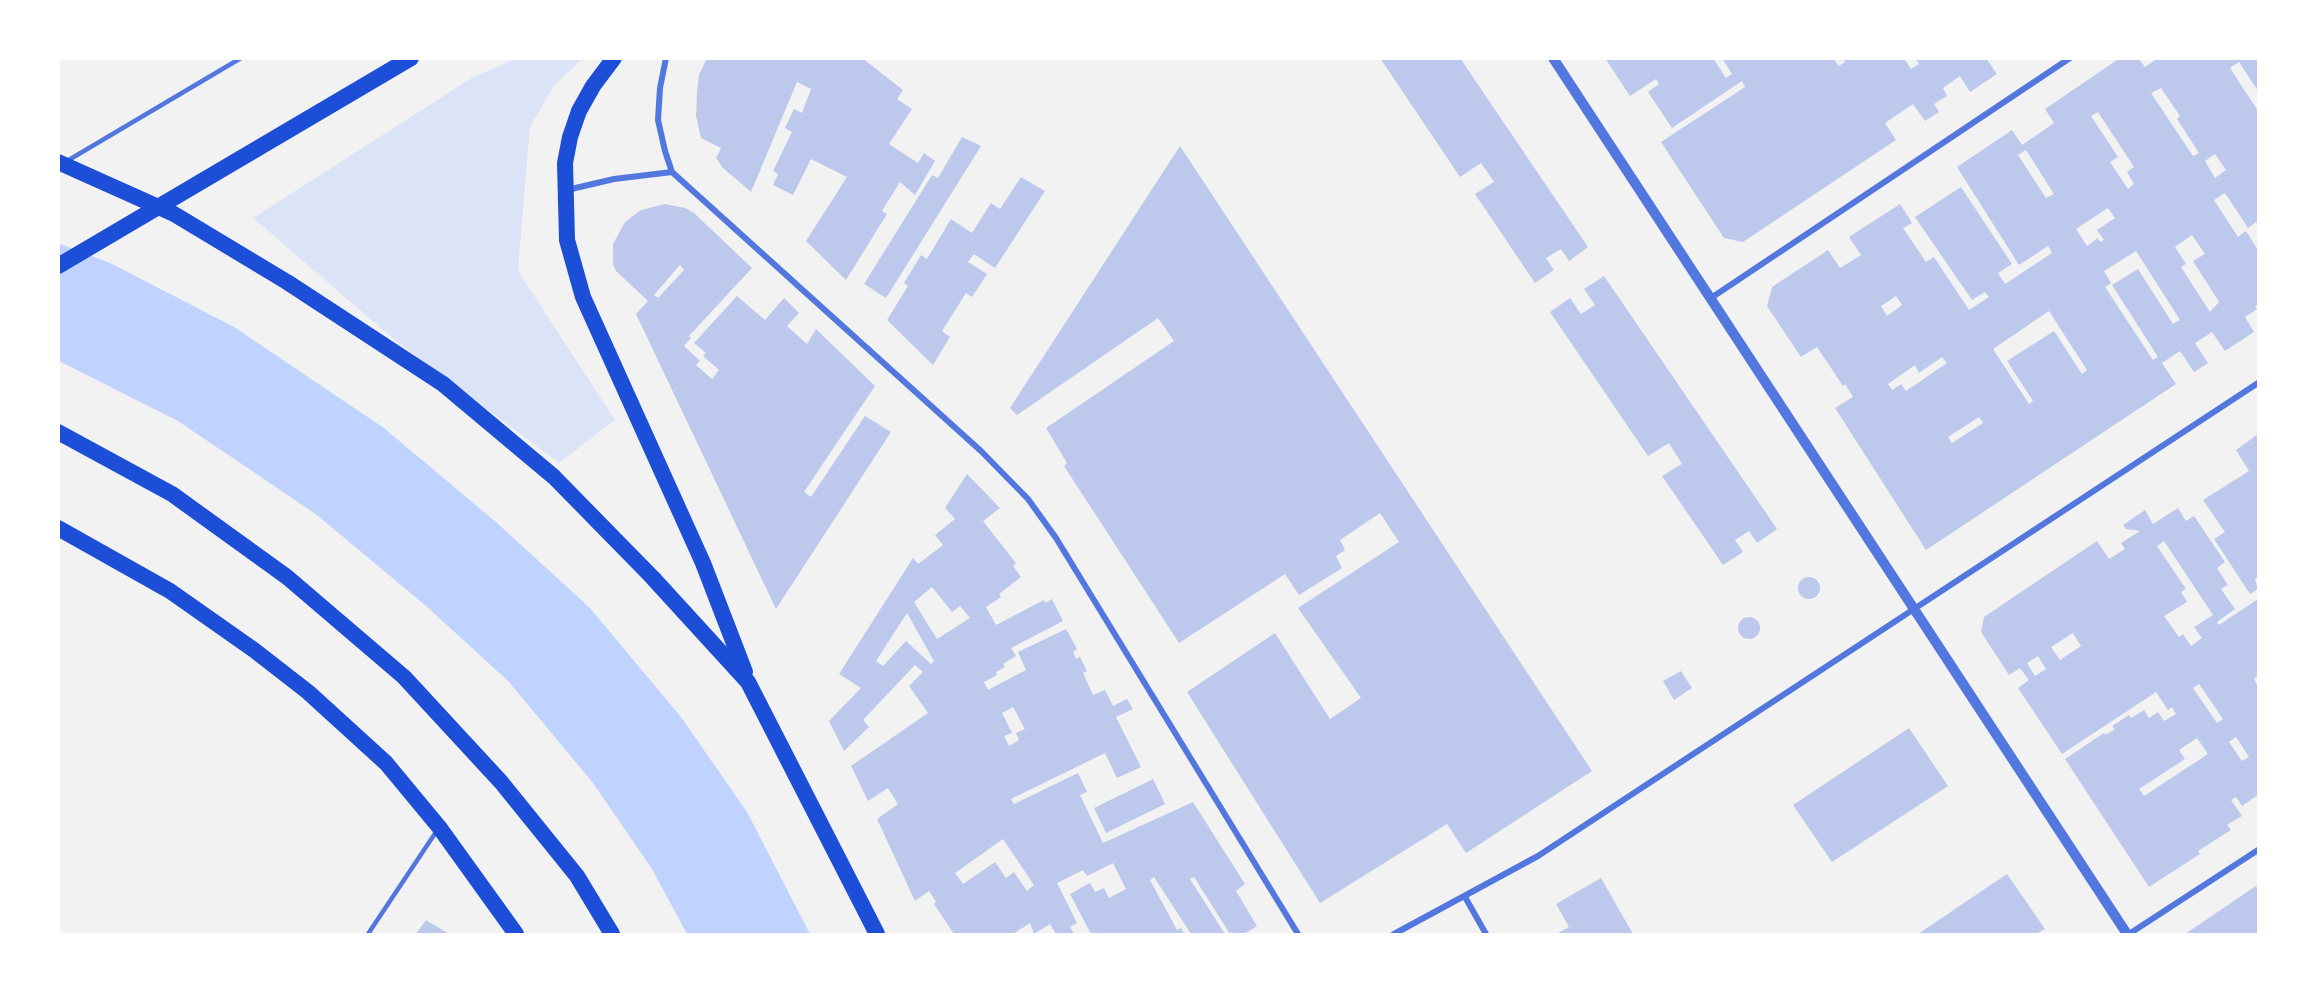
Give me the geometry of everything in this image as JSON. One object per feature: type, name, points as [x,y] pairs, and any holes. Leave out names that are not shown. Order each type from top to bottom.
[{"type":"highway","points":[[58,266],[411,58]]},
{"type":"highway","points":[[614,58],[593,86],[579,111],[565,163],[567,240],[583,297],[704,562],[748,682],[877,934]]},
{"type":"highway","points":[[58,162],[174,214],[287,282],[442,384],[554,477],[652,577],[748,682]]},
{"type":"highway","points":[[58,432],[172,494],[287,577],[404,677],[501,782],[577,876],[612,934]]},
{"type":"highway","points":[[58,528],[170,591],[254,650],[308,692],[386,763],[440,827],[516,934]]},
{"type":"street","points":[[666,58],[660,88],[658,120],[672,172],[981,451],[1028,499],[1056,538],[1298,934]]},
{"type":"street","points":[[1553,58],[2128,934],[2259,850]]},
{"type":"street","points":[[1711,298],[2070,58]]},
{"type":"street","points":[[565,190],[614,179],[672,172]]},
{"type":"street","points":[[1394,934],[1538,856],[2259,383]]},
{"type":"street","points":[[1465,897],[1486,934]]},
{"type":"lane","points":[[58,166],[241,58]]},
{"type":"lane","points":[[368,934],[440,827]]},
{"type":"shaded area","points":[[514,59],[582,59],[553,87],[530,127],[518,271],[615,420],[559,463],[396,341],[253,218],[470,79]]},
{"type":"water","points":[[58,243],[110,263],[234,327],[384,428],[497,523],[589,607],[681,717],[747,812],[810,934],[687,934],[652,869],[593,783],[509,682],[425,605],[317,515],[178,421],[59,361]]},
{"type":"building","points":[[707,58],[862,58],[903,90],[897,99],[912,109],[889,144],[918,163],[924,153],[935,161],[915,195],[900,182],[882,211],[887,214],[846,280],[806,241],[847,177],[811,159],[793,195],[773,185],[778,174],[773,171],[792,132],[785,128],[794,109],[802,113],[811,89],[797,82],[751,192],[723,168],[716,158],[721,148],[701,138],[696,116],[697,92],[699,75]]},
{"type":"building","points":[[1380,58],[1460,58],[1588,247],[1569,261],[1561,249],[1546,258],[1554,270],[1535,283],[1475,194],[1494,182],[1481,163],[1460,177]]},
{"type":"building","points":[[1605,58],[1713,58],[1726,78],[1732,74],[1722,58],[1833,58],[1839,66],[1845,62],[1842,58],[1904,58],[1911,69],[1919,64],[1915,58],[1986,58],[1997,74],[1970,92],[1960,76],[1943,88],[1947,96],[1934,104],[1939,112],[1925,121],[1913,104],[1885,123],[1896,140],[1743,242],[1724,238],[1661,142],[1745,87],[1742,81],[1672,128],[1648,92],[1659,84],[1656,79],[1630,96]]},
{"type":"building","points":[[2120,58],[2138,58],[2145,67],[2158,58],[2258,58],[2258,91],[2239,62],[2230,68],[2258,111],[2258,225],[2256,222],[2248,228],[2225,193],[2214,200],[2238,237],[2246,231],[2258,250],[2258,305],[2255,306],[2257,309],[2245,317],[2254,332],[2225,351],[2212,332],[2195,343],[2208,363],[2194,372],[2180,351],[2162,363],[2176,384],[1926,550],[1835,408],[1853,397],[1817,347],[1801,357],[1767,306],[1772,287],[1828,250],[1840,268],[1861,255],[1849,237],[1900,204],[1912,223],[1903,228],[1926,262],[1934,257],[1969,310],[1989,297],[1985,292],[1972,300],[1915,217],[1961,187],[2012,264],[1998,273],[2005,284],[2052,253],[2048,246],[2019,265],[1957,167],[2012,130],[2022,145],[2054,123],[2045,109]],"holes":[[[2161,88],[2180,116],[2177,119],[2199,153],[2193,156],[2151,93]],[[2098,112],[2134,167],[2127,172],[2134,184],[2128,189],[2110,162],[2118,157],[2091,116]],[[2026,150],[2054,194],[2046,198],[2018,155]],[[2215,154],[2226,170],[2215,178],[2205,161]],[[2108,208],[2115,218],[2097,230],[2104,240],[2100,242],[2098,238],[2087,246],[2076,229]],[[2192,235],[2205,254],[2193,261],[2219,302],[2210,312],[2181,267],[2186,264],[2175,247]],[[2136,251],[2180,320],[2173,324],[2138,269],[2112,285],[2158,357],[2153,360],[2105,287],[2111,283],[2104,271]],[[1896,296],[1902,305],[1887,316],[1881,306]],[[2049,311],[2087,370],[2082,374],[2054,331],[2007,361],[2033,401],[2029,404],[1993,349]],[[1942,357],[1947,363],[1906,391],[1901,384],[1892,390],[1888,384],[1915,365],[1919,373]],[[1979,417],[1983,423],[1952,443],[1948,437]]]},
{"type":"building","points":[[962,137],[981,146],[886,298],[864,284],[932,175],[938,178]]},
{"type":"building","points":[[1180,146],[1592,771],[1466,853],[1447,824],[1320,903],[1187,692],[1275,633],[1330,719],[1361,698],[1298,608],[1399,542],[1380,513],[1340,540],[1345,550],[1336,556],[1342,568],[1299,595],[1285,574],[1179,643],[1064,466],[1067,463],[1046,428],[1174,341],[1158,318],[1017,415],[1010,408]]},
{"type":"building","points":[[1021,177],[1045,191],[995,268],[974,254],[968,262],[987,274],[972,297],[966,293],[942,331],[950,337],[933,365],[887,320],[908,286],[904,283],[921,255],[927,259],[951,219],[972,233],[991,203],[1000,209]]},
{"type":"building","points":[[665,204],[685,208],[694,213],[752,268],[689,336],[691,338],[684,346],[700,361],[696,365],[712,379],[719,370],[703,356],[706,353],[694,343],[737,296],[765,320],[784,298],[799,313],[787,326],[807,344],[816,329],[875,386],[804,492],[811,497],[865,416],[891,432],[776,609],[636,314],[648,301],[616,271],[613,264],[613,244],[625,222],[641,210]],"holes":[[[680,265],[684,270],[658,298],[654,295]]]},
{"type":"building","points":[[1604,276],[1777,529],[1757,543],[1749,531],[1735,540],[1743,552],[1723,565],[1662,476],[1682,464],[1669,443],[1648,456],[1550,312],[1570,298],[1581,314],[1595,305],[1584,289]]},
{"type":"building","points":[[2258,434],[2258,577],[2255,579],[2258,589],[2250,594],[2214,539],[2225,532],[2203,500],[2249,471],[2236,450]]},
{"type":"building","points":[[967,474],[1000,508],[983,521],[1016,563],[1013,566],[1021,577],[999,594],[1001,597],[986,607],[996,625],[1044,600],[1045,603],[1052,599],[1063,621],[1011,648],[1016,656],[1003,664],[1005,667],[996,672],[997,675],[984,682],[988,690],[1026,670],[1018,652],[1066,629],[1077,649],[1073,652],[1076,659],[1080,657],[1087,671],[1083,673],[1093,695],[1105,690],[1113,706],[1127,699],[1133,709],[1116,717],[1141,767],[1117,778],[1105,753],[1011,799],[1014,804],[1078,773],[1087,792],[1080,795],[1103,843],[1193,802],[1245,884],[1236,891],[1257,926],[1244,934],[1230,934],[1194,877],[1190,879],[1225,934],[1191,934],[1154,877],[1150,880],[1177,930],[1181,928],[1184,934],[1091,934],[1070,894],[1090,883],[1095,892],[1104,888],[1109,898],[1126,889],[1113,863],[1087,876],[1083,870],[1057,883],[1077,923],[1070,927],[1074,934],[1056,934],[1050,924],[1034,934],[1030,923],[1013,934],[954,934],[934,904],[936,902],[929,891],[915,901],[877,819],[898,804],[888,788],[868,801],[851,766],[928,713],[909,686],[923,672],[915,665],[863,720],[869,727],[844,751],[829,721],[861,688],[839,674],[913,558],[918,564],[943,545],[935,535],[955,519],[945,508]],"holes":[[[932,587],[952,612],[960,606],[970,618],[937,639],[914,602]],[[907,613],[934,661],[931,664],[906,641],[883,666],[876,661]],[[1013,707],[1025,729],[1016,733],[1019,740],[1009,746],[1004,736],[1012,733],[1002,713]],[[1003,839],[1034,885],[1027,891],[1014,872],[1006,878],[995,862],[963,884],[955,873]]]},
{"type":"building","points":[[2178,508],[2186,521],[2194,516],[2225,562],[2217,568],[2228,585],[2221,589],[2235,609],[2217,622],[2219,625],[2258,599],[2258,676],[2254,679],[2258,686],[2258,795],[2242,806],[2236,797],[2231,800],[2242,816],[2227,825],[2231,830],[2198,851],[2200,854],[2149,887],[2065,759],[2104,733],[2106,735],[2115,729],[2112,726],[2129,715],[2131,718],[2144,710],[2149,718],[2158,712],[2164,721],[2176,714],[2172,707],[2168,710],[2156,692],[2062,754],[2018,688],[2029,680],[2020,668],[2009,675],[1981,632],[1984,617],[2097,541],[2109,559],[2125,549],[2121,543],[2140,531],[2126,529],[2123,525],[2145,510],[2153,524]],"holes":[[[2164,541],[2213,615],[2194,627],[2202,638],[2191,646],[2183,634],[2179,637],[2164,616],[2187,602],[2181,592],[2186,589],[2157,546]],[[2073,633],[2081,646],[2060,660],[2051,647]],[[2038,656],[2046,669],[2035,676],[2027,663]],[[2199,684],[2223,719],[2217,723],[2193,688]],[[2236,737],[2249,757],[2242,761],[2229,742]],[[2197,738],[2208,754],[2144,796],[2139,789],[2185,759],[2179,750]]]},
{"type":"building","points":[[1805,577],[1813,577],[1820,584],[1820,592],[1813,599],[1805,599],[1798,592],[1798,584]]},
{"type":"building","points":[[1745,617],[1753,617],[1760,624],[1760,632],[1753,639],[1745,639],[1738,632],[1738,624]]},
{"type":"building","points":[[1681,671],[1692,688],[1674,700],[1663,681]]},
{"type":"building","points":[[1909,728],[1948,786],[1832,862],[1793,805]]},
{"type":"building","points":[[1153,779],[1165,804],[1106,833],[1094,808]]},
{"type":"building","points":[[2007,874],[2045,929],[2036,934],[1918,934]]},
{"type":"building","points":[[1601,878],[1633,934],[1556,934],[1569,927],[1556,904]]},
{"type":"building","points":[[2256,886],[2258,890],[2258,934],[2185,934]]},
{"type":"building","points":[[426,920],[449,934],[416,934]]}]
